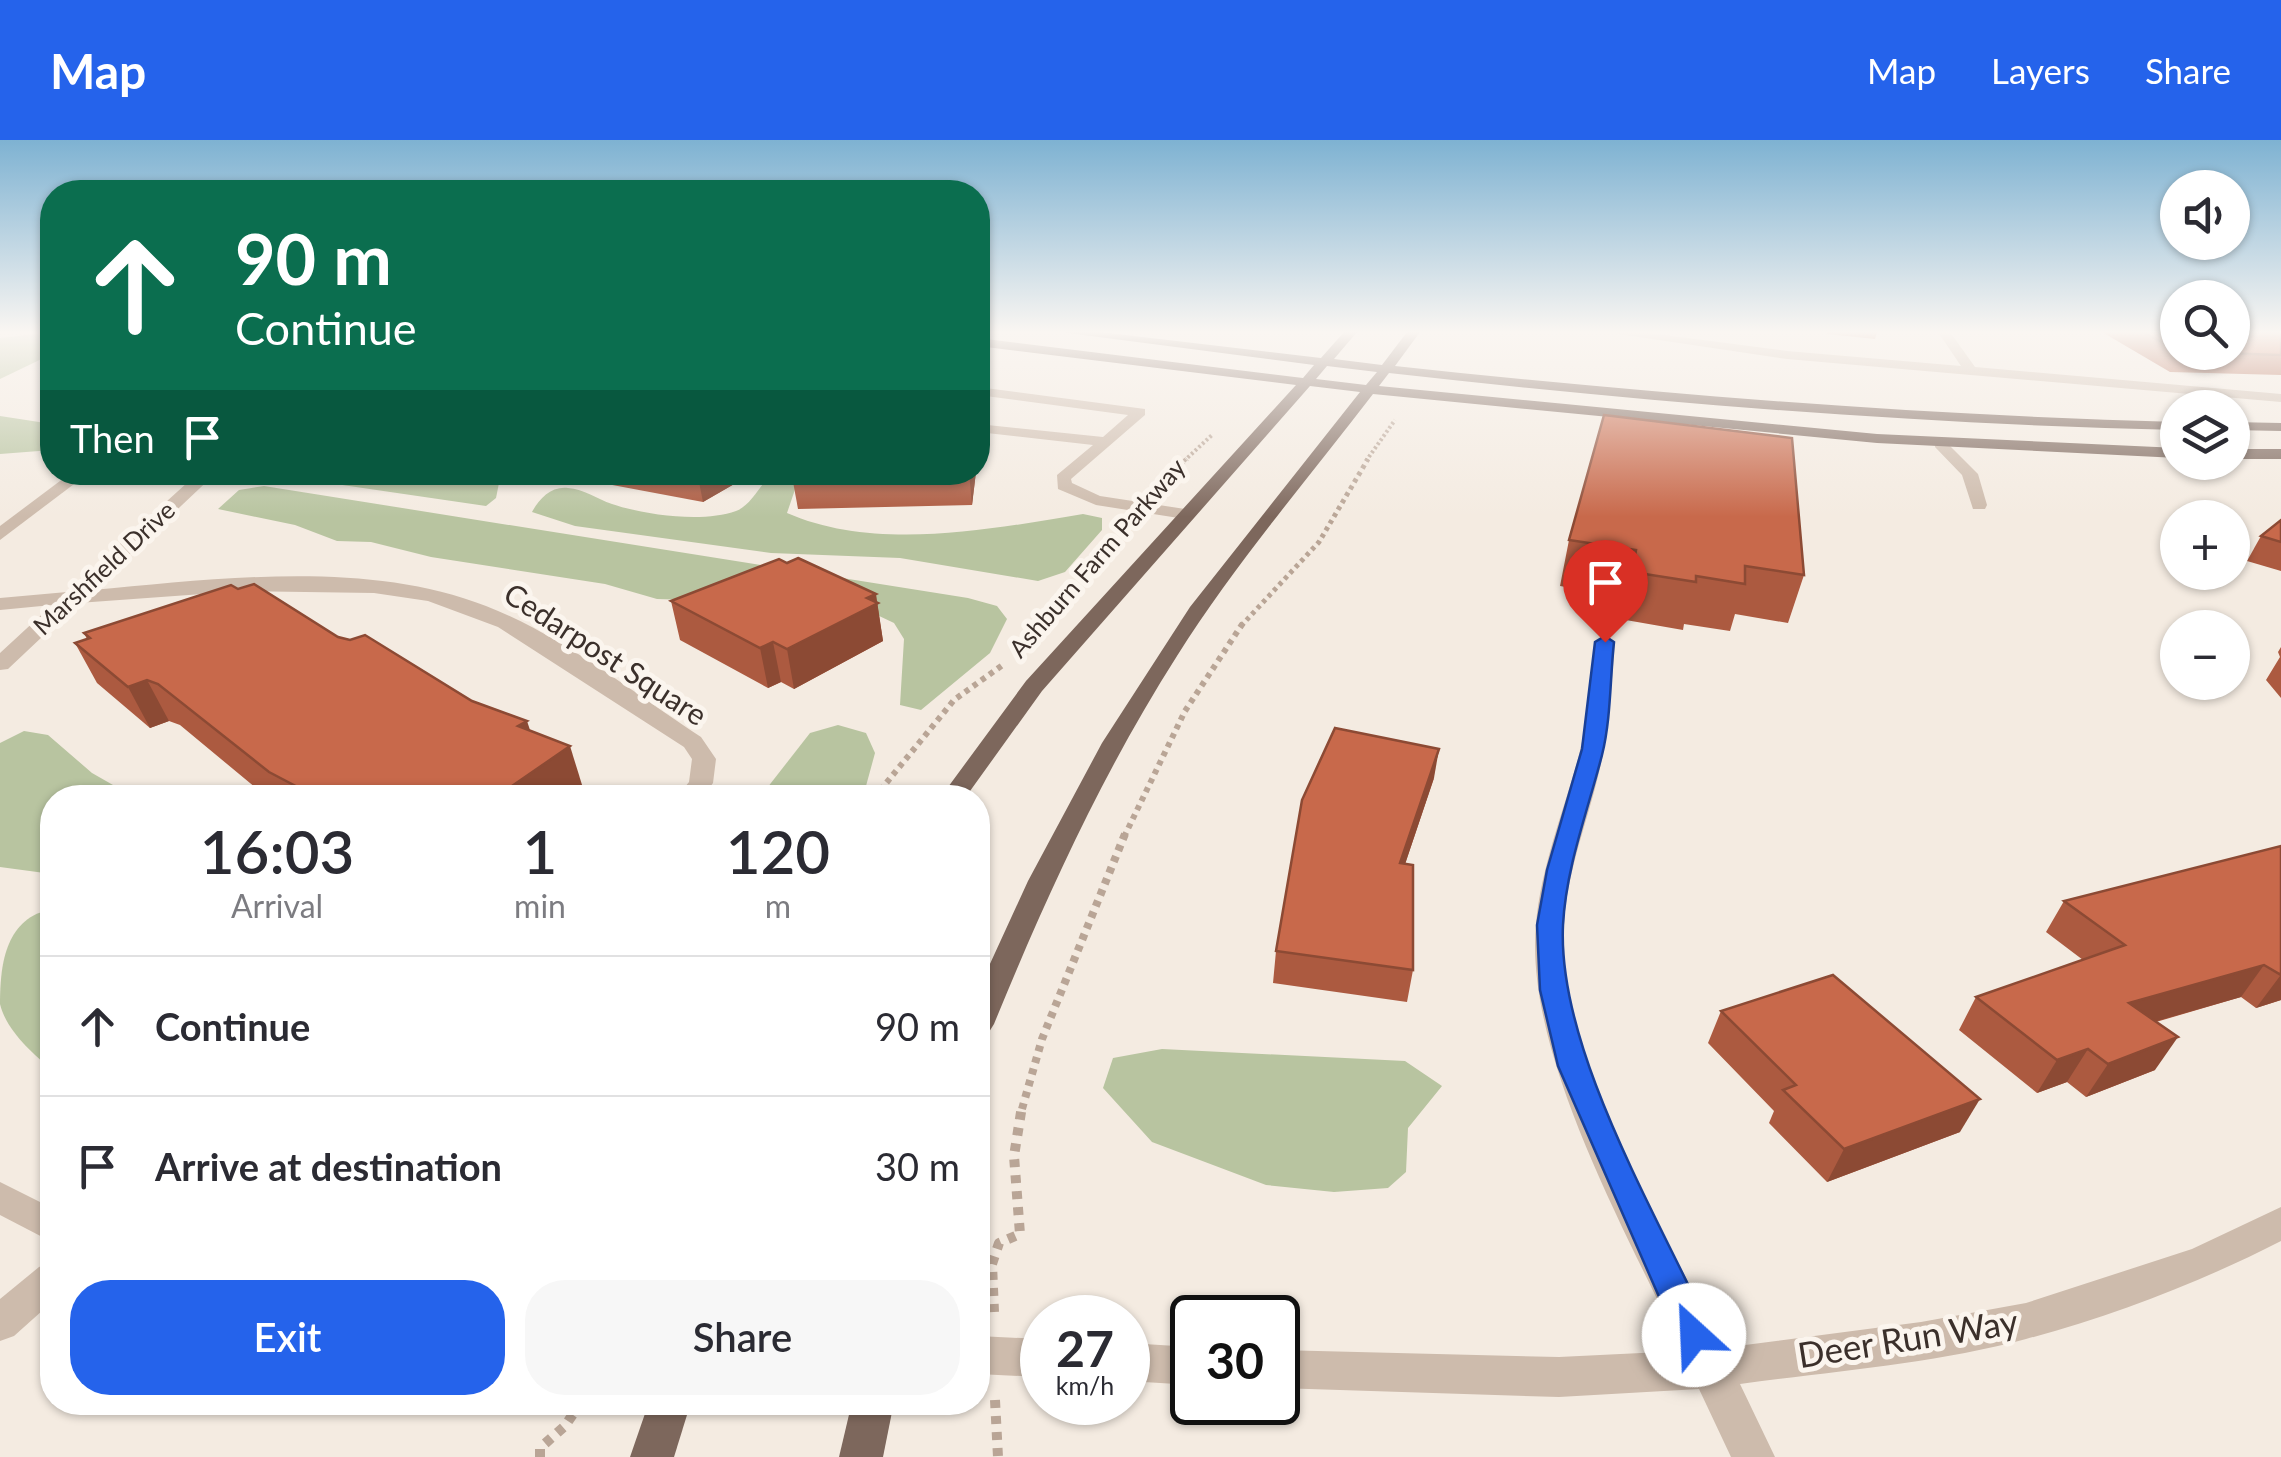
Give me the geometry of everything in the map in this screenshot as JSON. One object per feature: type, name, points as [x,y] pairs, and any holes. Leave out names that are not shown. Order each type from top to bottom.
[{"type":"main road","name":"Ashburn Farm Parkway","points":[[962,785],[1034,686],[1295,393]]},
{"type":"main road","points":[[990,998],[1086,786],[1130,712],[1171,648],[1365,393]]},
{"type":"main road","points":[[1399,393],[1658,422],[1940,444],[2160,451]]},
{"type":"main road","points":[[1628,393],[1832,413],[2160,425]]},
{"type":"main road","points":[[2250,426],[2281,427]]},
{"type":"main road","points":[[2250,454],[2281,454]]},
{"type":"main road","points":[[652,1457],[666,1415]]},
{"type":"main road","points":[[861,1457],[870,1415]]},
{"type":"street","points":[[997,393],[1140,412],[1063,478],[1064,486],[1096,500],[1185,514]]},
{"type":"street","points":[[2231,393],[2281,398]]},
{"type":"street","points":[[990,429],[1106,442]]},
{"type":"street","points":[[1940,444],[1970,474],[1979,505]]},
{"type":"street","points":[[0,534],[65,485]]},
{"type":"street","name":"Marshfield Drive","points":[[0,664],[195,485]]},
{"type":"street","name":"Cedarpost Square","points":[[68,599],[348,586],[431,596],[478,610],[693,742],[704,759],[699,785]]},
{"type":"street","points":[[0,604],[68,599]]},
{"type":"street","points":[[1605,642],[1592,749],[1560,870],[1550,925],[1554,990],[1573,1066],[1753,1457]]},
{"type":"street","points":[[0,1198],[40,1220]]},
{"type":"street","name":"Deer Run Way","points":[[1300,1370],[1560,1378],[1710,1369],[1921,1341],[2026,1321],[2202,1263],[2281,1223]]},
{"type":"street","points":[[0,1323],[40,1289]]},
{"type":"street","points":[[990,1355],[1020,1357]]},
{"type":"path","points":[[990,1294],[992,1264],[999,1243],[1020,1234],[1013,1208],[1018,1128],[1042,1042],[1128,818],[1193,694],[1230,640],[1321,539],[1387,430],[1406,412]]},
{"type":"path","points":[[1147,507],[1156,496],[1150,488],[1219,429]]},
{"type":"path","points":[[885,785],[954,700],[1010,660]]},
{"type":"path","points":[[990,1401],[998,1457]]},
{"type":"path","points":[[540,1457],[540,1448],[573,1415]]},
{"type":"green space","points":[[0,416],[40,422],[40,451],[0,454]]},
{"type":"green space","points":[[342,485],[499,485],[496,498],[486,506]]},
{"type":"green space","points":[[763,485],[797,485],[787,513],[858,532],[973,531],[1083,514],[1102,518],[1102,530],[1065,572],[1038,581],[900,558],[771,553],[575,526],[532,512],[546,494],[568,488],[612,504],[674,516],[723,515],[746,504]]},
{"type":"green space","points":[[264,486],[968,598],[997,606],[1007,619],[990,653],[921,710],[900,705],[904,639],[894,623],[856,605],[657,599],[605,584],[431,557],[371,542],[337,541],[295,525],[218,509],[239,490]]},
{"type":"green space","points":[[838,725],[866,733],[875,753],[866,785],[769,785],[810,733]]},
{"type":"green space","points":[[24,731],[48,735],[92,773],[113,785],[40,785],[40,872],[0,867],[0,743]]},
{"type":"green space","points":[[40,913],[40,1059],[14,1032],[0,1004],[9,943],[25,921]]},
{"type":"green space","points":[[1162,1049],[1405,1061],[1442,1086],[1408,1128],[1406,1172],[1388,1188],[1334,1192],[1266,1185],[1152,1142],[1103,1088],[1113,1058]]},
{"type":"building","points":[[1604,415],[1792,438],[1804,575],[1745,566],[1745,584],[1696,576],[1696,582],[1632,572],[1636,550],[1569,540]]},
{"type":"building","points":[[2281,520],[2281,542],[2261,536]]},
{"type":"building","points":[[798,558],[876,594],[867,598],[878,603],[787,649],[773,642],[760,648],[671,601],[779,559],[787,563]]},
{"type":"building","points":[[254,584],[338,637],[350,640],[365,635],[472,701],[527,721],[518,726],[570,746],[514,785],[294,785],[269,772],[158,684],[147,680],[128,687],[75,643],[90,638],[84,633],[231,585],[238,589]]},
{"type":"building","points":[[1335,728],[1439,749],[1400,863],[1413,865],[1413,970],[1276,951],[1302,800]]},
{"type":"building","points":[[2281,846],[2281,975],[2264,965],[2129,1003],[2178,1037],[2108,1064],[2088,1049],[2057,1060],[1976,997],[2125,945],[2064,901]]},
{"type":"building","points":[[1833,975],[1980,1099],[1844,1149],[1783,1090],[1796,1085],[1721,1011]]},
{"type":"route","points":[[1605,642],[1592,749],[1560,870],[1550,925],[1554,990],[1573,1066],[1694,1335]]}]
